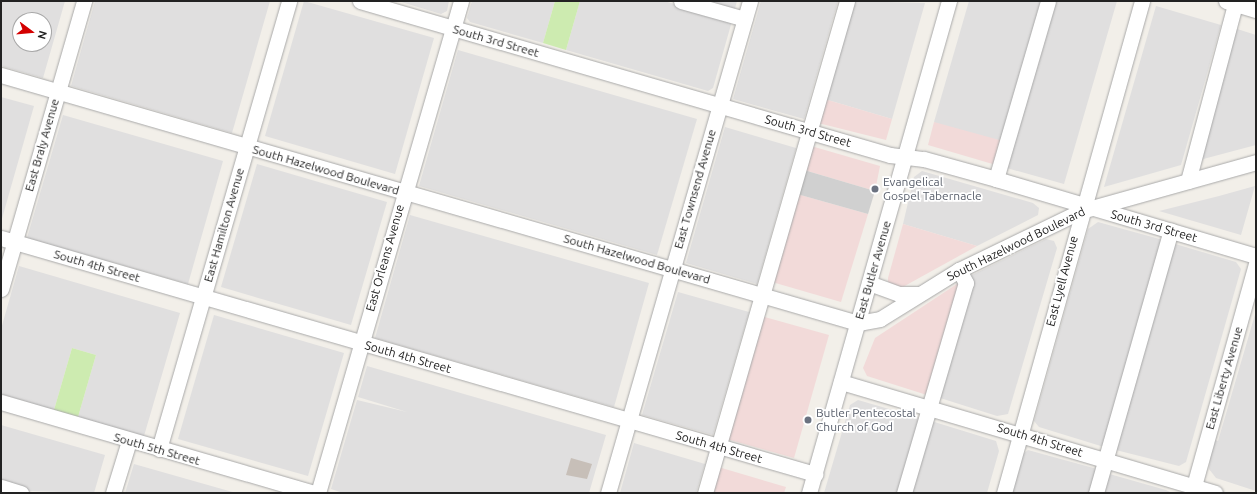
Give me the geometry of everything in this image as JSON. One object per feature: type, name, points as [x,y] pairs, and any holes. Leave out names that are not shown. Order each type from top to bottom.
[{"type":"street","name":"East Braly Avenue","points":[[1,289],[8,240],[58,92],[84,1]]},
{"type":"street","name":"East Hamilton Avenue","points":[[159,449],[289,1]]},
{"type":"street","name":"South 3rd Street","points":[[360,1],[810,131],[996,179],[1085,208],[1171,230],[1256,256]]},
{"type":"street","name":"East Orleans Avenue","points":[[318,493],[460,1]]},
{"type":"street","points":[[681,1],[745,20]]},
{"type":"street","name":"East Townsend Avenue","points":[[608,493],[750,1]]},
{"type":"street","points":[[705,493],[847,1]]},
{"type":"street","name":"East Butler Avenue","points":[[809,493],[950,1]]},
{"type":"street","points":[[996,179],[1048,1]]},
{"type":"street","name":"East Lyell Avenue","points":[[1004,493],[1142,1]]},
{"type":"street","points":[[1188,181],[1230,2],[1256,10]]},
{"type":"street","name":"South Hazelwood Boulevard","points":[[1,75],[858,324],[880,319],[918,294],[959,270],[1085,208],[1256,162]]},
{"type":"street","points":[[1096,493],[1171,230]]},
{"type":"street","name":"South 4th Street","points":[[8,240],[815,474]]},
{"type":"street","name":"East Liberty Avenue","points":[[1193,490],[1256,264]]},
{"type":"street","points":[[904,493],[928,407],[966,283],[959,270]]},
{"type":"street","points":[[869,283],[899,294],[918,294]]},
{"type":"street","name":"South 4th Street","points":[[841,382],[1106,460],[1193,490],[1215,493]]},
{"type":"street","name":"South 5th Street","points":[[1,402],[129,441],[314,493]]},
{"type":"street","points":[[113,493],[129,441]]},
{"type":"street","points":[[1,487],[21,493]]},
{"type":"shaded area","points":[[1,1],[65,1],[52,46],[52,12],[12,12],[12,52],[50,52],[43,78],[1,66]]},
{"type":"shaded area","points":[[95,1],[270,1],[232,133],[71,86]]},
{"type":"shaded area","points":[[304,1],[434,38],[395,174],[265,136]]},
{"type":"shaded area","points":[[398,1],[449,1],[447,11],[441,14]]},
{"type":"shaded area","points":[[472,1],[555,1],[543,43],[470,22],[467,18]]},
{"type":"shaded area","points":[[580,1],[664,1],[732,21],[713,88],[708,91],[566,50]]},
{"type":"shaded area","points":[[694,1],[737,1],[734,12]]},
{"type":"shaded area","points":[[761,1],[838,1],[804,119],[733,99]]},
{"type":"shaded area","points":[[849,1],[925,3],[892,119],[821,98]]},
{"type":"shaded area","points":[[969,1],[1117,1],[1064,184],[996,165],[934,122]]},
{"type":"shaded area","points":[[1156,6],[1221,25],[1181,165],[1104,187]]},
{"type":"shaded area","points":[[1231,27],[1256,35],[1256,145],[1192,162]]},
{"type":"shaded area","points":[[458,50],[697,119],[657,255],[419,186]]},
{"type":"shaded area","points":[[1,97],[34,106],[1,222]]},
{"type":"shaded area","points":[[821,98],[892,119],[886,140],[814,122]]},
{"type":"shaded area","points":[[63,115],[223,161],[188,284],[27,238]]},
{"type":"shaded area","points":[[934,122],[1003,141],[996,165],[928,145]]},
{"type":"shaded area","points":[[725,127],[796,148],[757,284],[686,263]]},
{"type":"shaded area","points":[[811,146],[880,166],[875,191],[804,170]]},
{"type":"shaded area","points":[[257,164],[387,202],[351,325],[221,287]]},
{"type":"shaded area","points":[[804,170],[875,191],[868,214],[797,194]]},
{"type":"shaded area","points":[[922,171],[1033,203],[1039,208],[1038,215],[977,246],[903,224],[914,177]]},
{"type":"shaded area","points":[[1255,186],[1241,235],[1159,211],[1219,196]]},
{"type":"shaded area","points":[[797,194],[868,214],[841,302],[772,282]]},
{"type":"shaded area","points":[[410,215],[649,283],[614,407],[375,338]]},
{"type":"shaded area","points":[[1098,222],[1163,240],[1104,447],[1039,427],[1034,421],[1088,229]]},
{"type":"shaded area","points":[[903,224],[977,246],[901,288],[888,282],[888,278]]},
{"type":"shaded area","points":[[1046,239],[1054,241],[1057,248],[1008,414],[997,416],[937,397],[972,275]]},
{"type":"shaded area","points":[[1172,243],[1236,262],[1241,269],[1186,462],[1179,466],[1112,449]]},
{"type":"shaded area","points":[[19,266],[180,313],[144,436],[78,417],[96,355],[72,348],[54,410],[1,394],[1,329]]},
{"type":"shaded area","points":[[960,282],[927,395],[867,376],[863,368],[875,338]]},
{"type":"shaded area","points":[[678,292],[749,312],[713,435],[642,415]]},
{"type":"shaded area","points":[[1256,311],[1256,491],[1216,478],[1209,469],[1210,456],[1215,440],[1218,441]]},
{"type":"shaded area","points":[[214,315],[344,353],[308,476],[178,439]]},
{"type":"shaded area","points":[[758,315],[829,335],[794,458],[723,438]]},
{"type":"shaded area","points":[[367,366],[606,435],[589,493],[343,493],[331,489],[357,400],[407,412],[358,397]]},
{"type":"shaded area","points":[[858,400],[920,418],[899,493],[824,493],[850,405]]},
{"type":"shaded area","points":[[928,420],[996,441],[999,451],[987,493],[907,493]]},
{"type":"shaded area","points":[[1,425],[105,455],[94,493],[1,490]]},
{"type":"shaded area","points":[[634,443],[705,464],[696,493],[620,493]]},
{"type":"shaded area","points":[[1028,450],[1097,469],[1090,493],[1012,493],[1022,455]]},
{"type":"shaded area","points":[[134,464],[236,493],[125,493]]},
{"type":"shaded area","points":[[715,466],[786,487],[784,493],[707,493]]},
{"type":"shaded area","points":[[1106,473],[1166,490],[1172,493],[1100,493]]},
{"type":"green space","points":[[555,1],[580,1],[566,50],[543,43]]},
{"type":"green space","points":[[72,348],[96,355],[78,417],[54,410]]},
{"type":"building","points":[[571,458],[592,464],[587,479],[566,475]]},
{"type":"place","name":"Evangelical Gospel Tabernacle","points":[[875,189]]},
{"type":"place","name":"Butler Pentecostal Church of God","points":[[808,420]]}]
